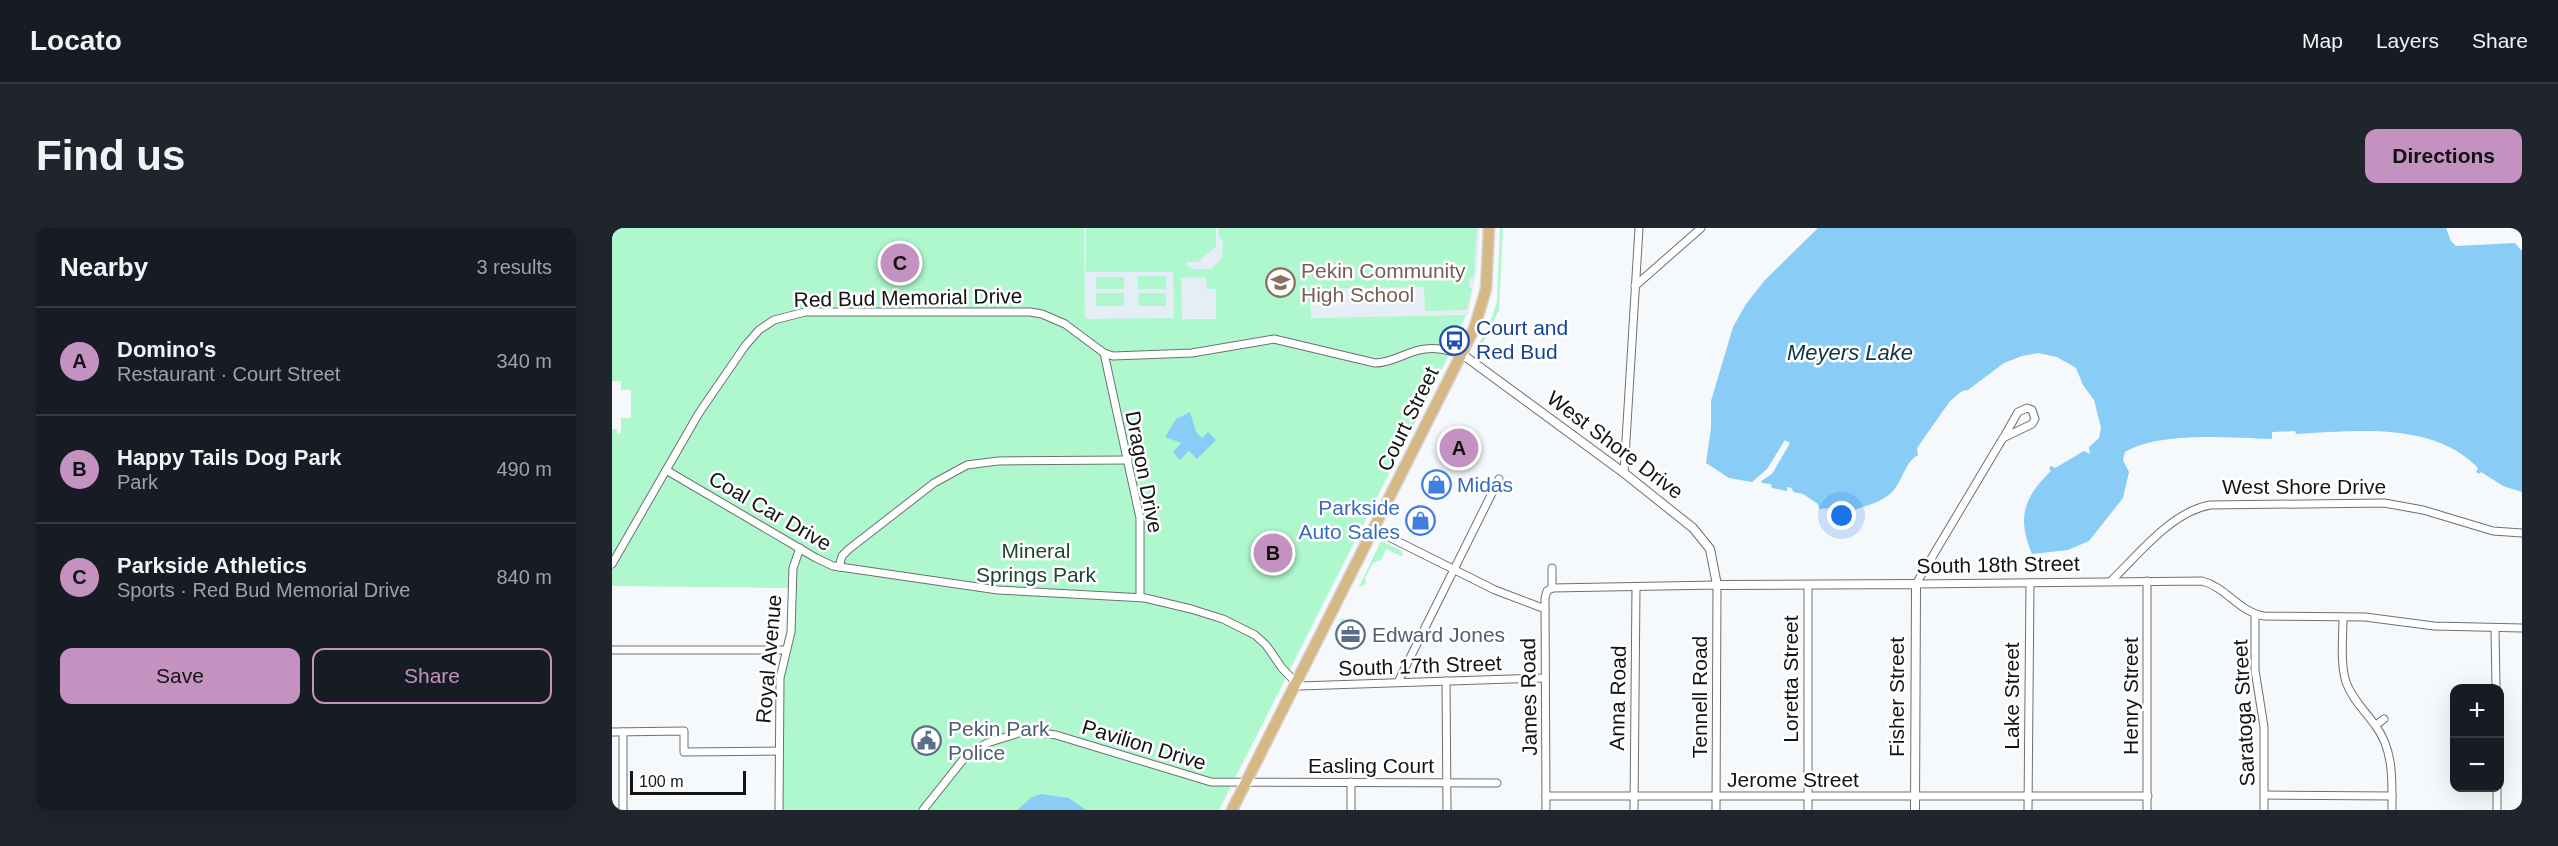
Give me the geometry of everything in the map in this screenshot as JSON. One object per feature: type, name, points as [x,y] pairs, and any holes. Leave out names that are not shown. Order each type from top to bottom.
[{"type":"main road","name":"Court Street","points":[[1233,810],[1462,354],[1485,297],[1489,228]]},
{"type":"street","points":[[1624,473],[1639,228]]},
{"type":"street","points":[[1635,286],[1701,228]]},
{"type":"street","name":"Red Bud Memorial Drive","points":[[612,564],[711,394],[745,346],[764,326],[783,316],[814,312],[1030,312],[1042,314],[1065,324],[1104,353],[1131,357],[1165,356],[1274,339],[1375,363],[1386,362],[1424,349],[1444,349],[1462,354]]},
{"type":"street","name":"Dragon Drive","points":[[1104,353],[1142,531],[1140,597]]},
{"type":"street","name":"West Shore Drive","points":[[1462,354],[1624,473],[1702,537],[1714,560],[1717,585]]},
{"type":"street","points":[[1916,584],[2018,412],[2026,408],[2032,410],[2035,419],[2032,424],[2006,435]]},
{"type":"street","points":[[839,567],[842,556],[849,549],[942,477],[967,465],[998,461],[1128,460]]},
{"type":"street","name":"Coal Car Drive","points":[[666,470],[822,562],[839,567],[1000,590],[1140,597],[1216,617],[1250,632],[1266,645],[1296,685]]},
{"type":"street","points":[[1398,682],[1499,479]]},
{"type":"street","name":"West Shore Drive","points":[[2111,581],[2175,520],[2194,509],[2210,505],[2384,503],[2423,510],[2493,531],[2522,533]]},
{"type":"street","points":[[1375,530],[1495,590],[1545,609]]},
{"type":"street","name":"Royal Avenue","points":[[779,810],[780,678],[791,632],[793,568],[800,548]]},
{"type":"street","name":"James Road","points":[[1546,810],[1545,594],[1552,588],[1552,568]]},
{"type":"street","name":"South 18th Street","points":[[1552,588],[2111,581],[2209,583],[2246,611],[2255,615]]},
{"type":"street","name":"Henry Street","points":[[2147,581],[2147,810]]},
{"type":"street","name":"Lake Street","points":[[2028,810],[2030,583]]},
{"type":"street","name":"Fisher Street","points":[[1915,810],[1916,584]]},
{"type":"street","name":"Tennell Road","points":[[1716,810],[1717,585]]},
{"type":"street","name":"Loretta Street","points":[[1808,585],[1808,810]]},
{"type":"street","name":"Anna Road","points":[[1634,810],[1636,586]]},
{"type":"street","points":[[2255,615],[2375,618],[2434,626],[2522,628]]},
{"type":"street","name":"Saratoga Street","points":[[2255,615],[2255,670],[2265,727],[2264,810]]},
{"type":"street","points":[[2343,617],[2346,682],[2352,695],[2376,725],[2388,750],[2392,810]]},
{"type":"street","points":[[2495,628],[2496,684]]},
{"type":"street","points":[[612,651],[786,650]]},
{"type":"street","name":"South 17th Street","points":[[1296,685],[1314,687],[1545,678]]},
{"type":"street","points":[[1446,681],[1447,810]]},
{"type":"street","points":[[2376,725],[2384,719]]},
{"type":"street","points":[[612,732],[684,731],[684,752],[779,751]]},
{"type":"street","points":[[622,810],[623,732]]},
{"type":"street","name":"Pavilion Drive","points":[[923,810],[966,756],[987,743],[1025,732],[1056,735],[1199,780],[1245,783]]},
{"type":"street","points":[[1351,782],[1351,810]]},
{"type":"street","name":"Easling Court","points":[[1245,783],[1497,783]]},
{"type":"street","points":[[2497,792],[2497,810]]},
{"type":"street","points":[[2265,795],[2392,796]]},
{"type":"street","name":"Jerome Street","points":[[1546,796],[2148,796]]},
{"type":"shaded area","name":"Pekin Community High School","points":[[1084,228],[1480,228],[1477,269],[1468,316],[1084,320]]},
{"type":"green space","name":"Mineral Springs Park","points":[[612,228],[1084,228],[1085,319],[1174,318],[1173,272],[1086,272],[1086,228],[1216,228],[1216,246],[1198,262],[1186,262],[1193,269],[1211,269],[1222,258],[1223,240],[1219,238],[1219,228],[1477,228],[1474,277],[1469,278],[1469,287],[1472,288],[1467,310],[1425,311],[1424,287],[1310,289],[1311,318],[1466,315],[1447,359],[1219,810],[779,810],[780,683],[791,632],[790,588],[612,586],[612,429],[617,429],[617,434],[621,434],[621,418],[631,418],[631,390],[621,390],[621,381],[612,381]],"holes":[[[1206,277],[1207,289],[1216,289],[1216,319],[1182,319],[1181,278]]]},
{"type":"green space","points":[[1500,228],[1503,228],[1499,310],[1479,351],[1475,352],[1497,301]]},
{"type":"green space","points":[[1138,276],[1166,276],[1166,289],[1138,289]]},
{"type":"green space","points":[[1096,277],[1124,277],[1124,289],[1096,289]]},
{"type":"green space","points":[[1096,293],[1124,293],[1124,306],[1096,306]]},
{"type":"green space","points":[[1138,293],[1166,293],[1166,306],[1139,306]]},
{"type":"green space","points":[[1381,541],[1402,551],[1403,557],[1386,549],[1381,560],[1373,563],[1365,578],[1366,584],[1359,587]]},
{"type":"green space","points":[[1342,618],[1357,626],[1356,628],[1349,625],[1343,639],[1334,635]]},
{"type":"water","name":"Meyers Lake","points":[[1818,228],[2446,228],[2451,241],[2456,246],[2515,243],[2522,251],[2522,492],[2503,486],[2481,472],[2479,474],[2476,472],[2478,468],[2460,453],[2439,442],[2392,432],[2343,431],[2296,434],[2295,431],[2272,432],[2272,439],[2176,438],[2140,445],[2125,452],[2123,460],[2129,472],[2123,498],[2089,541],[2068,550],[2032,554],[2027,541],[2024,519],[2025,509],[2034,490],[2051,471],[2049,468],[2051,466],[2055,468],[2084,451],[2090,454],[2089,447],[2099,438],[2101,428],[2094,400],[2083,385],[2076,368],[2057,357],[2038,353],[2004,363],[1950,401],[1917,448],[1918,455],[1910,462],[1893,491],[1878,501],[1848,514],[1836,513],[1829,508],[1819,509],[1818,504],[1803,494],[1793,492],[1792,488],[1787,487],[1787,491],[1762,483],[1761,481],[1772,474],[1790,443],[1785,440],[1767,469],[1752,482],[1729,478],[1706,463],[1711,428],[1711,401],[1733,327],[1746,304],[1765,280]]},
{"type":"water","points":[[1190,412],[1196,432],[1202,438],[1208,432],[1216,440],[1197,459],[1189,451],[1180,460],[1173,452],[1181,443],[1165,437],[1176,419]]},
{"type":"water","points":[[1041,794],[1069,798],[1086,810],[1017,810],[1032,797]]},
{"type":"place","name":"Parkside Athletics","points":[[900,263]]},
{"type":"place","name":"Pekin Community High School","points":[[1280,283]]},
{"type":"place","name":"Court and Red Bud","points":[[1455,340]]},
{"type":"place","name":"Domino's","points":[[1459,448]]},
{"type":"place","name":"Midas","points":[[1436,485]]},
{"type":"place","name":"Parkside Auto Sales","points":[[1421,520]]},
{"type":"place","name":"Happy Tails Dog Park","points":[[1273,553]]},
{"type":"place","name":"Edward Jones","points":[[1351,635]]},
{"type":"place","name":"Pekin Park Police","points":[[927,741]]}]
